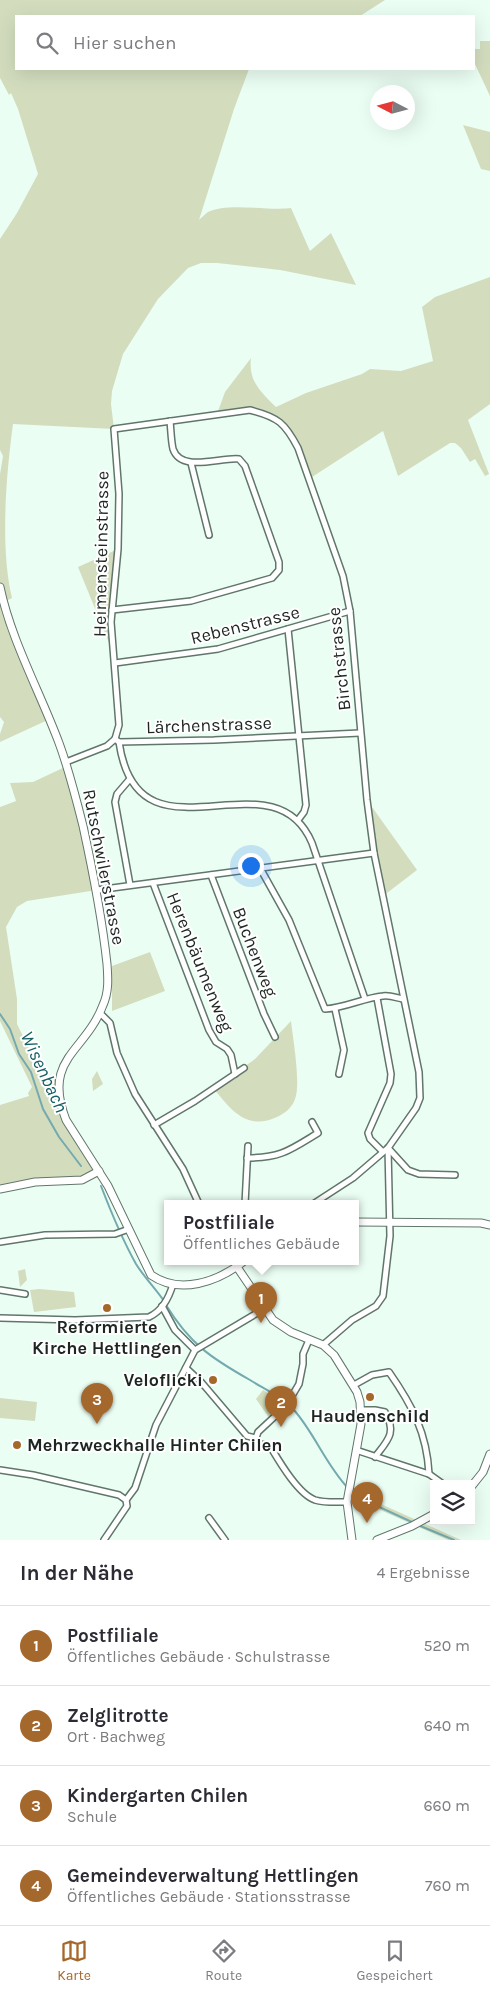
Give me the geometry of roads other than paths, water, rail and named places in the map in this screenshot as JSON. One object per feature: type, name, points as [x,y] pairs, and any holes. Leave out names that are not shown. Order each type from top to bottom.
[{"type":"street","name":"Birchstrasse","points":[[114,429],[250,410],[271,416],[289,430],[298,448],[343,576],[350,611],[360,732],[374,853],[419,1072],[420,1098],[416,1108],[385,1150],[353,1178],[319,1200]]},
{"type":"street","points":[[112,610],[191,601],[272,578],[279,570],[279,562],[245,466],[239,459],[230,458],[191,463],[181,460],[174,450],[170,421]]},
{"type":"street","name":"Heimensteinstrasse","points":[[114,429],[119,494],[118,549],[112,610],[119,725],[117,740],[121,760],[129,780]]},
{"type":"street","points":[[191,463],[209,535]]},
{"type":"street","name":"Rutschwilerstrasse","points":[[0,587],[14,630],[66,762],[97,890],[104,939],[108,982],[107,994],[100,1013],[68,1057],[60,1075],[60,1099],[66,1120],[99,1171],[151,1275],[160,1281],[173,1284]]},
{"type":"street","name":"Rebenstrasse","points":[[115,663],[218,649],[350,611]]},
{"type":"street","points":[[288,629],[306,805],[304,812],[298,820]]},
{"type":"street","name":"Lärchenstrasse","points":[[66,762],[107,746],[117,740],[214,740],[360,732]]},
{"type":"street","points":[[130,886],[115,802],[117,794],[129,780],[140,792],[158,804],[178,808],[254,804],[278,808],[298,820],[309,836],[365,999]]},
{"type":"street","points":[[97,890],[374,853]]},
{"type":"street","points":[[260,868],[289,920],[325,1009],[335,1009],[365,999],[385,996],[403,999]]},
{"type":"street","name":"Buchenweg","points":[[211,875],[275,1038]]},
{"type":"street","name":"Herenbäumenweg","points":[[153,883],[209,1030],[216,1042],[231,1055],[235,1074]]},
{"type":"street","points":[[376,998],[391,1074],[390,1083],[368,1132],[370,1139],[408,1170],[419,1174],[455,1175]]},
{"type":"street","points":[[335,1009],[344,1050],[338,1074]]},
{"type":"street","points":[[100,1013],[110,1023],[117,1053],[125,1075],[154,1125],[183,1169],[197,1200]]},
{"type":"street","points":[[154,1125],[244,1068]]},
{"type":"street","points":[[247,1158],[268,1158],[286,1152],[318,1132],[312,1122]]},
{"type":"street","points":[[245,1200],[248,1146]]},
{"type":"street","points":[[323,1346],[352,1320],[376,1306],[383,1296],[390,1236],[385,1150]]},
{"type":"street","points":[[0,1189],[35,1182],[82,1180],[99,1171]]},
{"type":"street","points":[[359,1222],[481,1222],[490,1220]]},
{"type":"street","points":[[481,1222],[490,1225]]},
{"type":"street","points":[[0,1242],[45,1235],[118,1234],[127,1230]]},
{"type":"street","points":[[0,1318],[75,1320],[141,1318],[156,1314],[164,1304],[173,1284],[207,1282],[220,1277],[238,1265]]},
{"type":"street","points":[[241,1265],[264,1309],[277,1323],[291,1332],[323,1346],[334,1355],[354,1385],[361,1410],[347,1502],[352,1540]]},
{"type":"street","points":[[0,1290],[25,1294]]},
{"type":"street","points":[[164,1304],[176,1330],[198,1348]]},
{"type":"street","points":[[126,1500],[136,1488],[156,1425],[198,1348],[264,1309]]},
{"type":"street","points":[[256,1438],[258,1432],[287,1404],[299,1384],[303,1364],[302,1354],[309,1340]]},
{"type":"street","points":[[186,1368],[247,1436],[256,1438],[260,1444],[270,1446],[282,1467],[309,1497],[321,1501],[347,1502]]},
{"type":"street","points":[[354,1385],[372,1375],[389,1372],[416,1418],[428,1452],[429,1474]]},
{"type":"street","points":[[361,1410],[385,1412],[391,1423],[390,1438],[375,1457]]},
{"type":"street","points":[[356,1450],[429,1474],[437,1480]]},
{"type":"street","points":[[475,1482],[483,1472],[490,1454]]},
{"type":"street","points":[[0,1470],[33,1475],[119,1495],[126,1500],[127,1506],[104,1540]]},
{"type":"street","points":[[377,1540],[412,1526],[430,1516]]},
{"type":"street","points":[[209,1518],[225,1540]]},
{"type":"waterway","name":"Wisenbach","points":[[0,1014],[10,1029],[19,1054],[31,1072],[43,1109],[59,1137],[81,1166]]},
{"type":"waterway","name":"Wisenbach","points":[[101,1186],[136,1264],[164,1301]]},
{"type":"waterway","name":"Wisenbach","points":[[166,1305],[175,1319],[202,1349],[278,1397],[294,1410],[333,1469],[348,1488]]},
{"type":"waterway","name":"Wisenbach","points":[[352,1491],[375,1505],[414,1523]]},
{"type":"waterway","name":"Wisenbach","points":[[418,1525],[454,1540]]},
{"type":"place","name":"Reformierte Kirche Hettlingen","points":[[107,1308]]},
{"type":"place","name":"Postfiliale","points":[[261,1323]]},
{"type":"place","name":"Veloflicki","points":[[213,1380]]},
{"type":"place","name":"Haudenschild","points":[[370,1397]]},
{"type":"place","name":"Kindergarten Chilen","points":[[97,1424]]},
{"type":"place","name":"Zelglitrotte","points":[[281,1427]]},
{"type":"place","name":"Mehrzweckhalle Hinter Chilen","points":[[17,1445]]},
{"type":"place","name":"Gemeindeverwaltung Hettlingen","points":[[367,1523]]}]
